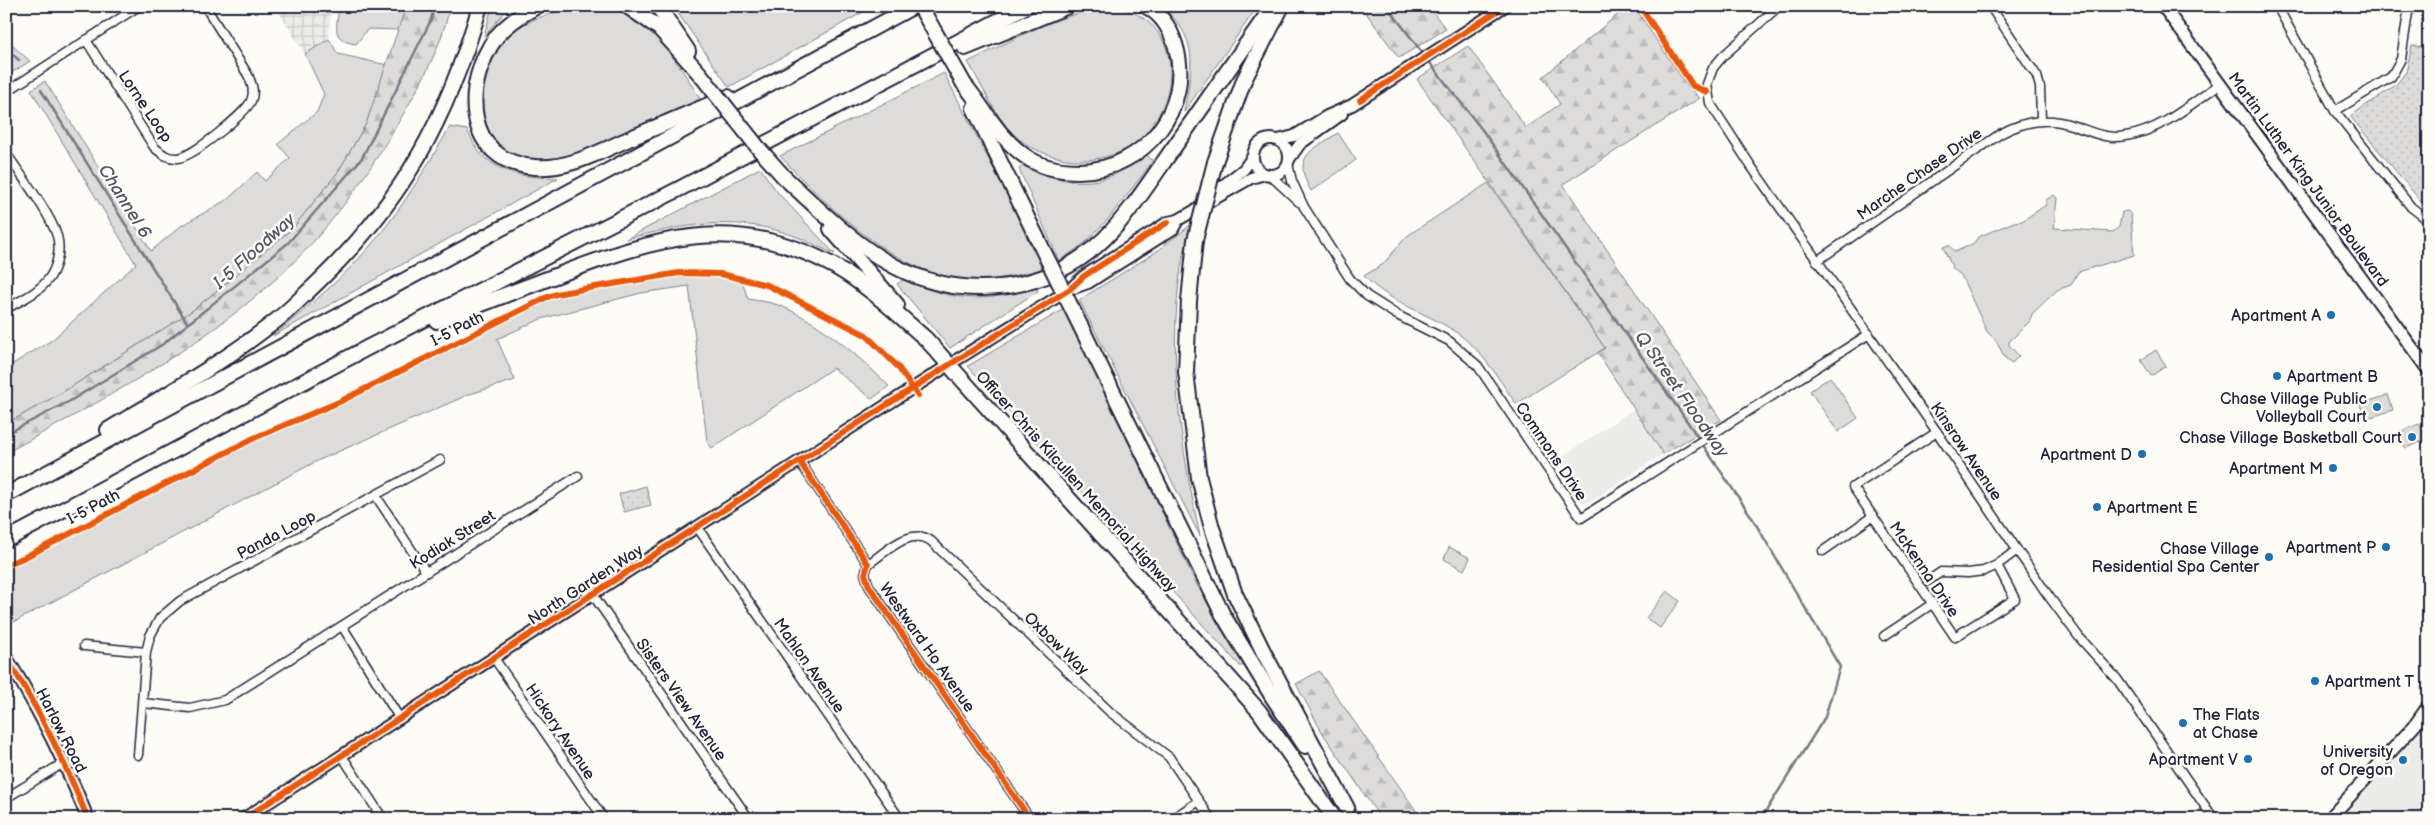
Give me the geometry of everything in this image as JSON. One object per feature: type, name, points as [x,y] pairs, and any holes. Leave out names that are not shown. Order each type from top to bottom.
[{"type":"highway","points":[[6,495],[240,348],[275,322],[348,253],[378,218],[400,186],[438,120],[464,59],[480,6]]},
{"type":"highway","points":[[536,6],[511,22],[498,35],[475,81],[475,119],[486,143],[505,160],[521,165],[537,167],[575,162],[805,64]]},
{"type":"highway","points":[[626,6],[659,28],[700,74]]},
{"type":"highway","name":"Officer Chris Kilcullen Memorial Highway","points":[[658,6],[700,74],[755,144],[926,339],[1260,711],[1335,819]]},
{"type":"highway","points":[[6,495],[914,6]]},
{"type":"highway","name":"Officer Chris Kilcullen Memorial Highway","points":[[920,6],[964,84],[1038,240],[1223,615],[1272,696],[1351,813]]},
{"type":"highway","points":[[6,540],[367,348],[679,190],[1026,6]]},
{"type":"highway","points":[[897,75],[1068,6]]},
{"type":"highway","points":[[964,84],[996,129],[1026,157],[1052,169],[1070,171],[1104,169],[1116,165],[1141,151],[1152,140],[1171,111],[1178,94],[1179,56],[1174,39],[1166,23],[1146,6]]},
{"type":"highway","points":[[785,178],[864,246],[911,275],[943,285],[983,289],[1041,279],[1083,256],[1120,221],[1273,6]]},
{"type":"highway","points":[[1282,6],[1244,80],[1215,162],[1195,240],[1189,301],[1186,372],[1199,478],[1212,528],[1236,594],[1252,628],[1351,813]]},
{"type":"highway","points":[[367,348],[608,256],[643,245],[701,235],[754,238],[808,253],[835,267],[871,292],[926,339]]},
{"type":"main road","name":"Martin Luther King Junior Boulevard","points":[[2163,6],[2428,368]]},
{"type":"main road","name":"Harlow Road","points":[[6,657],[30,694],[64,762],[88,819]]},
{"type":"main road","points":[[2329,819],[2415,725],[2429,705]]},
{"type":"street","points":[[6,92],[139,6]]},
{"type":"street","name":"Lorne Loop","points":[[86,40],[154,147],[171,158],[180,158],[198,149],[246,109],[253,94],[253,85],[248,75],[204,6]]},
{"type":"street","points":[[1178,220],[1173,229],[1088,283],[1070,289],[1084,276],[1168,222],[1178,220],[1251,178],[1281,172],[1300,144],[1352,105],[1506,6]]},
{"type":"street","name":"Kinsrow Avenue","points":[[1779,6],[1723,56],[1713,68],[1709,76],[1707,92],[1710,103],[1751,166],[2017,550],[2074,630],[2118,679],[2214,819]]},
{"type":"street","points":[[1990,6],[2037,76],[2040,87],[2041,120]]},
{"type":"street","points":[[2277,6],[2335,111],[2411,207],[2429,221]]},
{"type":"street","points":[[2335,111],[2391,77],[2401,58],[2408,6]]},
{"type":"street","name":"Marche Chase Drive","points":[[1817,260],[2000,134],[2015,126],[2041,120],[2070,124],[2098,136],[2126,136],[2140,133],[2161,123],[2220,84]]},
{"type":"street","points":[[1197,208],[1244,169],[1262,142],[1294,136],[1327,116],[1352,105]]},
{"type":"street","points":[[1278,140],[1287,147],[1289,161]]},
{"type":"street","points":[[6,153],[51,222],[57,236],[58,247],[56,264],[49,277],[38,290],[6,309]]},
{"type":"street","points":[[1253,156],[1256,167],[1268,174]]},
{"type":"street","name":"Commons Drive","points":[[1289,161],[1292,181],[1304,207],[1350,278],[1366,296],[1397,315],[1449,341],[1478,366],[1581,518],[1869,334]]},
{"type":"street","name":"Commons Drive","points":[[1268,174],[1304,207]]},
{"type":"street","points":[[958,359],[1059,296]]},
{"type":"street","name":"North Garden Way","points":[[243,819],[594,595],[940,370]]},
{"type":"street","name":"McKenna Drive","points":[[1937,432],[1853,487],[1955,637],[2015,599],[1997,565]]},
{"type":"street","name":"Panda Loop","points":[[138,755],[146,652],[154,626],[173,605],[440,460]]},
{"type":"street","name":"Westward Ho Avenue","points":[[800,462],[868,564],[865,574],[870,586],[1030,819]]},
{"type":"street","name":"Kodiak Street","points":[[142,703],[200,708],[225,700],[578,476]]},
{"type":"street","points":[[376,496],[426,572]]},
{"type":"street","points":[[1824,550],[1873,516]]},
{"type":"street","name":"Mahlon Avenue","points":[[698,527],[900,819]]},
{"type":"street","name":"Oxbow Way","points":[[868,564],[908,538],[922,536],[931,541],[1110,712],[1169,757],[1211,819]]},
{"type":"street","points":[[1928,581],[1941,572],[1968,573],[1984,571],[1997,565],[2017,550]]},
{"type":"street","name":"Sisters View Avenue","points":[[594,595],[749,819]]},
{"type":"street","points":[[1884,636],[1932,604]]},
{"type":"street","points":[[342,626],[400,719]]},
{"type":"street","points":[[84,646],[146,652]]},
{"type":"street","name":"Hickory Avenue","points":[[494,658],[604,819]]},
{"type":"street","points":[[342,756],[383,819]]},
{"type":"street","points":[[6,798],[64,762]]},
{"type":"street","points":[[1172,819],[1199,801]]},
{"type":"street","points":[[441,819],[462,819]]},
{"type":"shaded area","points":[[275,6],[331,6],[329,39],[305,54]]},
{"type":"shaded area","points":[[1634,409],[1663,454],[1588,503],[1581,502],[1554,462]]},
{"type":"shaded area","name":"University of Oregon","points":[[2429,701],[2429,819],[2326,819]]},
{"type":"green space","points":[[339,6],[406,6],[399,30],[368,29],[356,44],[348,42],[339,36],[337,26]]},
{"type":"green space","points":[[406,6],[450,6],[436,51],[414,96],[386,144],[359,185],[312,243],[278,277],[247,303],[182,351],[112,394],[6,453],[6,424],[63,392],[192,311],[293,228],[338,172],[366,124]]},
{"type":"green space","points":[[492,6],[510,6],[484,36]]},
{"type":"green space","points":[[575,6],[595,6],[614,9],[628,15],[641,24],[664,46],[684,72],[700,99],[573,155],[545,160],[520,157],[501,147],[488,132],[482,112],[481,91],[486,69],[496,49],[519,27],[534,19]]},
{"type":"green space","points":[[673,6],[874,6],[729,87]]},
{"type":"green space","points":[[1161,6],[1258,6],[1184,112],[1191,67],[1188,42],[1183,30],[1174,18]]},
{"type":"green space","points":[[1361,6],[1428,6],[1446,29],[1399,58]]},
{"type":"green space","points":[[1619,6],[1634,6],[1687,86],[1700,98],[1563,184],[1721,420],[1663,454],[1598,353],[1605,348],[1417,79],[1468,46],[1526,128],[1560,104],[1543,77],[1622,11]]},
{"type":"green space","points":[[1104,8],[1127,10],[1146,20],[1160,35],[1168,52],[1170,72],[1168,92],[1161,111],[1150,128],[1135,143],[1129,148],[1106,157],[1074,160],[1049,155],[1025,144],[1006,126],[968,62],[1068,16]]},
{"type":"green space","points":[[329,39],[338,54],[387,65],[366,124],[338,172],[293,228],[192,311],[63,392],[6,424],[6,368],[52,340],[136,264],[31,90],[45,81],[151,251],[181,226],[228,199],[257,172],[265,181],[290,158],[278,144],[317,112],[324,94],[305,54]]},
{"type":"green space","points":[[6,40],[30,61],[7,76],[6,75]]},
{"type":"green space","points":[[2412,45],[2429,49],[2429,211],[2350,116],[2396,85],[2406,72]]},
{"type":"green space","points":[[944,73],[1045,268],[1008,277],[985,280],[956,279],[927,270],[898,257],[871,240],[822,198],[780,156]]},
{"type":"green space","points":[[450,127],[467,130],[479,152],[499,167],[527,176],[558,178],[273,336],[340,278],[376,239],[406,198]]},
{"type":"green space","points":[[1338,133],[1356,160],[1311,191],[1303,170],[1307,155]]},
{"type":"green space","points":[[1146,154],[1153,161],[1110,217],[1085,243],[1059,261],[1019,169],[1023,166],[1057,178],[1087,181],[1115,174]]},
{"type":"green space","points":[[760,168],[778,193],[835,254],[789,234],[747,225],[707,224],[687,226],[626,239]]},
{"type":"green space","points":[[1488,183],[1605,348],[1516,404],[1478,352],[1459,334],[1383,292],[1364,276],[1383,264],[1407,236]]},
{"type":"green space","points":[[2054,195],[2057,198],[2054,228],[2113,232],[2119,227],[2122,212],[2128,211],[2131,215],[2134,255],[2078,272],[2071,285],[2057,290],[2032,314],[2030,321],[2009,342],[2009,345],[2019,356],[2012,363],[2005,358],[1995,339],[1987,332],[1961,275],[1953,269],[1943,247],[1949,245],[1955,252],[1974,243],[1978,237],[2014,222],[2022,221],[2046,205],[2046,200]]},
{"type":"green space","points":[[1192,224],[1182,263],[1175,336],[1178,403],[1182,436],[1200,536],[1079,300],[1153,254]]},
{"type":"green space","points":[[683,276],[718,277],[742,281],[748,299],[781,306],[811,322],[839,341],[889,386],[872,399],[833,368],[712,448],[707,441],[689,286],[641,293],[541,319],[497,339],[515,380],[470,394],[317,461],[14,622],[6,609],[6,567],[30,558],[250,442],[355,397],[545,301],[561,295]]},
{"type":"green space","points":[[903,280],[939,292],[969,298],[999,296],[1036,287],[1038,291],[950,348],[897,284]]},
{"type":"green space","points":[[1064,309],[1197,585],[1244,666],[1240,666],[968,366]]},
{"type":"green space","points":[[2156,350],[2166,366],[2151,376],[2141,360]]},
{"type":"green space","points":[[1830,377],[1858,418],[1838,432],[1810,391]]},
{"type":"green space","name":"Chase Village Public Volleyball Court","points":[[2388,395],[2393,410],[2365,419],[2360,404]]},
{"type":"green space","name":"Chase Village Basketball Court","points":[[2419,424],[2424,433],[2425,440],[2406,448],[2400,440],[2402,439],[2399,432]]},
{"type":"green space","points":[[646,486],[651,505],[624,512],[619,494]]},
{"type":"green space","points":[[1449,547],[1470,558],[1464,570],[1444,559]]},
{"type":"green space","points":[[1667,591],[1680,601],[1660,628],[1646,618]]},
{"type":"green space","points":[[1319,671],[1422,819],[1381,819],[1322,732],[1296,684]]},
{"type":"waterway","name":"I-5 Floodway","points":[[6,434],[70,401],[163,344],[288,243],[362,158],[431,20],[434,6]]},
{"type":"waterway","name":"Q Street Floodway","points":[[1387,6],[1424,55]]},
{"type":"waterway","name":"Channel 6","points":[[6,49],[19,60]]},
{"type":"waterway","name":"Q Street Floodway","points":[[1427,59],[1483,131],[1680,411],[1751,516],[1840,667],[1825,717],[1761,819]]},
{"type":"waterway","name":"Channel 6","points":[[41,90],[188,324]]},
{"type":"cycle path","points":[[1360,100],[1505,6]]},
{"type":"cycle path","points":[[1640,6],[1693,86],[1707,92]]},
{"type":"cycle path","points":[[243,819],[1070,289],[1084,276],[1168,222]]},
{"type":"cycle path","name":"I-5 Path","points":[[6,565],[25,557],[254,438],[339,402],[556,294],[679,273],[721,274],[767,285],[866,335],[898,367],[918,396]]},
{"type":"cycle path","points":[[800,462],[868,564],[865,574],[869,586],[1030,819]]},
{"type":"cycle path","points":[[6,657],[30,696],[51,736],[88,819]]},
{"type":"place","name":"Apartment A","points":[[2331,315]]},
{"type":"place","name":"Apartment B","points":[[2277,376]]},
{"type":"place","name":"Chase Village Public Volleyball Court","points":[[2377,407]]},
{"type":"place","name":"Chase Village Basketball Court","points":[[2412,437]]},
{"type":"place","name":"Apartment D","points":[[2142,454]]},
{"type":"place","name":"Apartment M","points":[[2333,468]]},
{"type":"place","name":"Apartment E","points":[[2097,507]]},
{"type":"place","name":"Apartment P","points":[[2386,547]]},
{"type":"place","name":"Chase Village Residential Spa Center","points":[[2269,557]]},
{"type":"place","name":"Apartment T","points":[[2315,681]]},
{"type":"place","name":"The Flats at Chase","points":[[2183,723]]},
{"type":"place","name":"Apartment V","points":[[2248,759]]},
{"type":"place","name":"University of Oregon","points":[[2403,760]]}]
